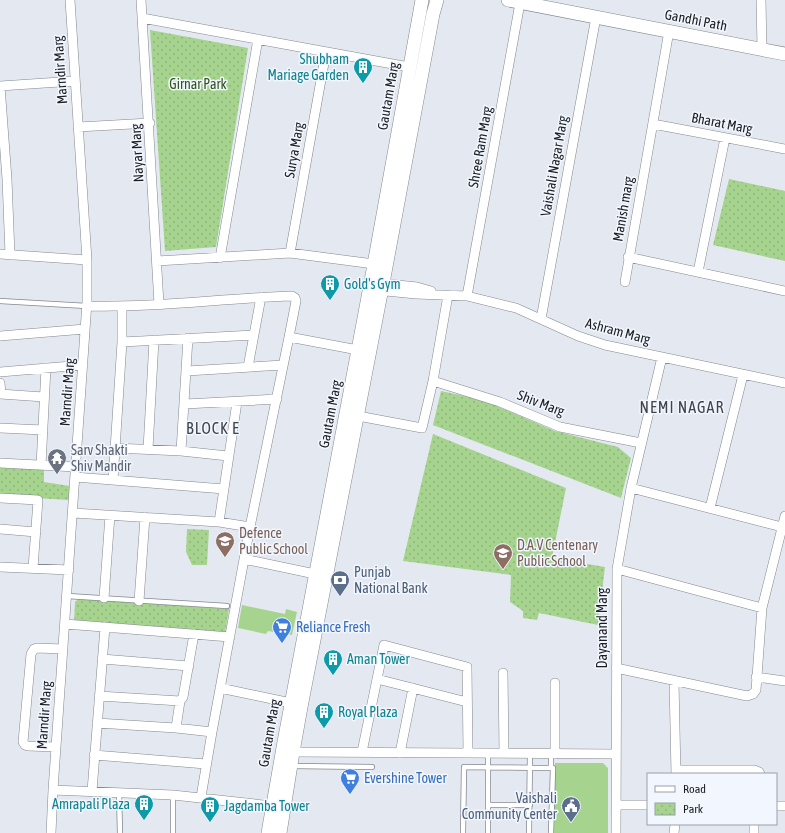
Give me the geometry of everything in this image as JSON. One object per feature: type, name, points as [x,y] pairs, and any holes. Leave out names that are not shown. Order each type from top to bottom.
[{"type":"street","name":"Marndir Marg","points":[[51,833],[87,306],[87,260],[69,0]]},
{"type":"street","name":"Nayar Marg","points":[[141,0],[150,123],[160,304]]},
{"type":"street","points":[[761,0],[762,49]]},
{"type":"street","name":"Gandhi Path","points":[[514,1],[785,54]]},
{"type":"street","name":"Shree Ram Marg","points":[[467,296],[514,1]]},
{"type":"street","name":"Gautam Marg","points":[[273,831],[291,766],[292,752],[358,416],[377,286],[436,3]]},
{"type":"street","name":"Gautam Marg","points":[[273,831],[273,806],[315,574],[358,350],[377,286],[374,264],[421,4]]},
{"type":"street","points":[[142,18],[409,68]]},
{"type":"street","name":"Vaishali Nagar Marg","points":[[541,319],[596,18]]},
{"type":"street","name":"Manish marg","points":[[669,32],[628,257],[785,291]]},
{"type":"street","points":[[220,258],[258,39]]},
{"type":"street","name":"Surya Marg","points":[[290,253],[326,52]]},
{"type":"street","points":[[75,81],[0,86],[7,179],[5,254],[87,260]]},
{"type":"street","points":[[78,126],[150,123]]},
{"type":"street","name":"Bharat Marg","points":[[653,124],[785,149]]},
{"type":"street","points":[[698,272],[725,138]]},
{"type":"street","points":[[157,261],[290,253],[374,264]]},
{"type":"street","points":[[625,282],[628,257]]},
{"type":"street","name":"Ashram Marg","points":[[377,286],[417,287],[448,295],[467,296],[516,308],[578,336],[605,345],[785,383]]},
{"type":"street","points":[[358,416],[422,428],[433,381],[448,295]]},
{"type":"street","points":[[87,306],[122,307],[292,296],[296,301],[250,527],[241,560],[230,637],[201,797]]},
{"type":"street","points":[[248,367],[261,297]]},
{"type":"street","points":[[113,480],[122,342],[122,307]]},
{"type":"street","points":[[0,336],[85,329]]},
{"type":"street","points":[[122,342],[254,334]]},
{"type":"street","points":[[289,337],[358,350]]},
{"type":"street","points":[[180,451],[185,404],[188,338]]},
{"type":"street","points":[[148,449],[154,340]]},
{"type":"street","name":"Dayanand Marg","points":[[616,833],[615,754],[617,569],[631,488],[662,357]]},
{"type":"street","points":[[0,372],[83,365]]},
{"type":"street","points":[[187,371],[283,365]]},
{"type":"street","points":[[41,465],[46,368]]},
{"type":"street","points":[[710,508],[743,375]]},
{"type":"street","name":"Shiv Marg","points":[[433,381],[500,402],[560,427],[641,443]]},
{"type":"street","points":[[0,384],[1,394],[44,397]]},
{"type":"street","points":[[185,404],[277,399]]},
{"type":"street","points":[[219,522],[237,402]]},
{"type":"street","points":[[0,428],[43,430]]},
{"type":"street","points":[[115,448],[180,451],[228,456]]},
{"type":"street","points":[[0,463],[76,467]]},
{"type":"street","points":[[75,477],[224,489]]},
{"type":"street","points":[[631,488],[782,527]]},
{"type":"street","points":[[0,498],[38,500],[33,568]]},
{"type":"street","points":[[73,513],[219,522],[250,527]]},
{"type":"street","points":[[104,598],[110,515]]},
{"type":"street","points":[[616,668],[747,696],[753,694],[756,690],[762,608],[785,516]]},
{"type":"street","points":[[139,601],[145,517]]},
{"type":"street","points":[[0,530],[36,532]]},
{"type":"street","points":[[241,560],[315,574]]},
{"type":"street","points":[[0,567],[69,570]]},
{"type":"street","points":[[617,569],[762,608]]},
{"type":"street","points":[[65,624],[230,637]]},
{"type":"street","points":[[92,791],[104,627]]},
{"type":"street","points":[[176,728],[194,634]]},
{"type":"street","points":[[362,752],[384,645],[467,667],[468,753]]},
{"type":"street","points":[[56,747],[28,746],[23,742],[31,654],[34,649],[37,648],[63,649]]},
{"type":"street","points":[[102,659],[189,666]]},
{"type":"street","points":[[503,673],[504,753]]},
{"type":"street","points":[[756,677],[785,681]]},
{"type":"street","points":[[377,679],[467,702]]},
{"type":"street","points":[[674,681],[676,772],[754,770],[760,773]]},
{"type":"street","points":[[553,754],[555,683]]},
{"type":"street","points":[[220,688],[291,703]]},
{"type":"street","points":[[400,753],[413,688]]},
{"type":"street","points":[[99,696],[180,701]]},
{"type":"street","points":[[97,723],[212,732]]},
{"type":"street","points":[[292,752],[615,754]]},
{"type":"street","points":[[94,755],[206,764]]},
{"type":"street","points":[[53,790],[201,797],[273,806]]},
{"type":"street","points":[[616,805],[647,805]]},
{"type":"lane","points":[[0,301],[87,306]]},
{"type":"lane","points":[[67,596],[228,606]]},
{"type":"lane","points":[[488,753],[488,833]]},
{"type":"lane","points":[[529,833],[530,754]]},
{"type":"lane","points":[[551,833],[553,768],[551,768],[553,754]]},
{"type":"lane","points":[[291,766],[372,767]]},
{"type":"lane","points":[[463,833],[464,767],[551,768]]},
{"type":"lane","points":[[118,792],[120,833]]},
{"type":"lane","points":[[173,795],[173,833]]},
{"type":"lane","points":[[488,805],[530,805]]},
{"type":"green space","name":"Girnar Park","points":[[150,30],[248,48],[216,247],[165,251]]},
{"type":"green space","points":[[729,179],[785,191],[785,261],[713,245]]},
{"type":"green space","points":[[441,391],[483,400],[555,431],[618,447],[631,458],[621,498],[433,425]]},
{"type":"green space","points":[[433,434],[566,488],[552,558],[605,567],[598,625],[539,613],[537,620],[523,618],[523,611],[510,602],[511,575],[403,561]]},
{"type":"green space","points":[[0,464],[44,466],[44,482],[70,486],[69,500],[0,496]]},
{"type":"green space","points":[[187,529],[209,530],[207,565],[192,565],[186,552]]},
{"type":"green space","points":[[78,599],[229,609],[225,633],[74,623],[75,602]]},
{"type":"green space","points":[[242,605],[285,614],[286,609],[297,612],[292,635],[268,631],[266,634],[238,628]]},
{"type":"green space","points":[[555,763],[603,763],[608,768],[608,833],[554,833]]},
{"type":"place","name":"Shubham Mariage Garden","points":[[363,84]]},
{"type":"place","name":"Gold's Gym","points":[[330,301]]},
{"type":"place","name":"Sarv Shakti Shiv Mandir","points":[[57,475]]},
{"type":"place","name":"Defence Public School","points":[[225,558]]},
{"type":"place","name":"D.A.V Centenary Public School","points":[[503,570]]},
{"type":"place","name":"Punjab National Bank","points":[[340,597]]},
{"type":"place","name":"Reliance Fresh","points":[[282,644]]},
{"type":"place","name":"Aman Tower","points":[[333,676]]},
{"type":"place","name":"Royal Plaza","points":[[324,729]]},
{"type":"place","name":"Evershine Tower","points":[[350,795]]},
{"type":"place","name":"Amrapali Plaza","points":[[144,821]]},
{"type":"place","name":"Jagdamba Tower","points":[[210,823]]},
{"type":"place","name":"Vaishali Community Center","points":[[571,823]]},
{"type":"district","name":"NEMI NAGAR","points":[[682,407]]},
{"type":"district","name":"BLOCK E","points":[[213,428]]}]
